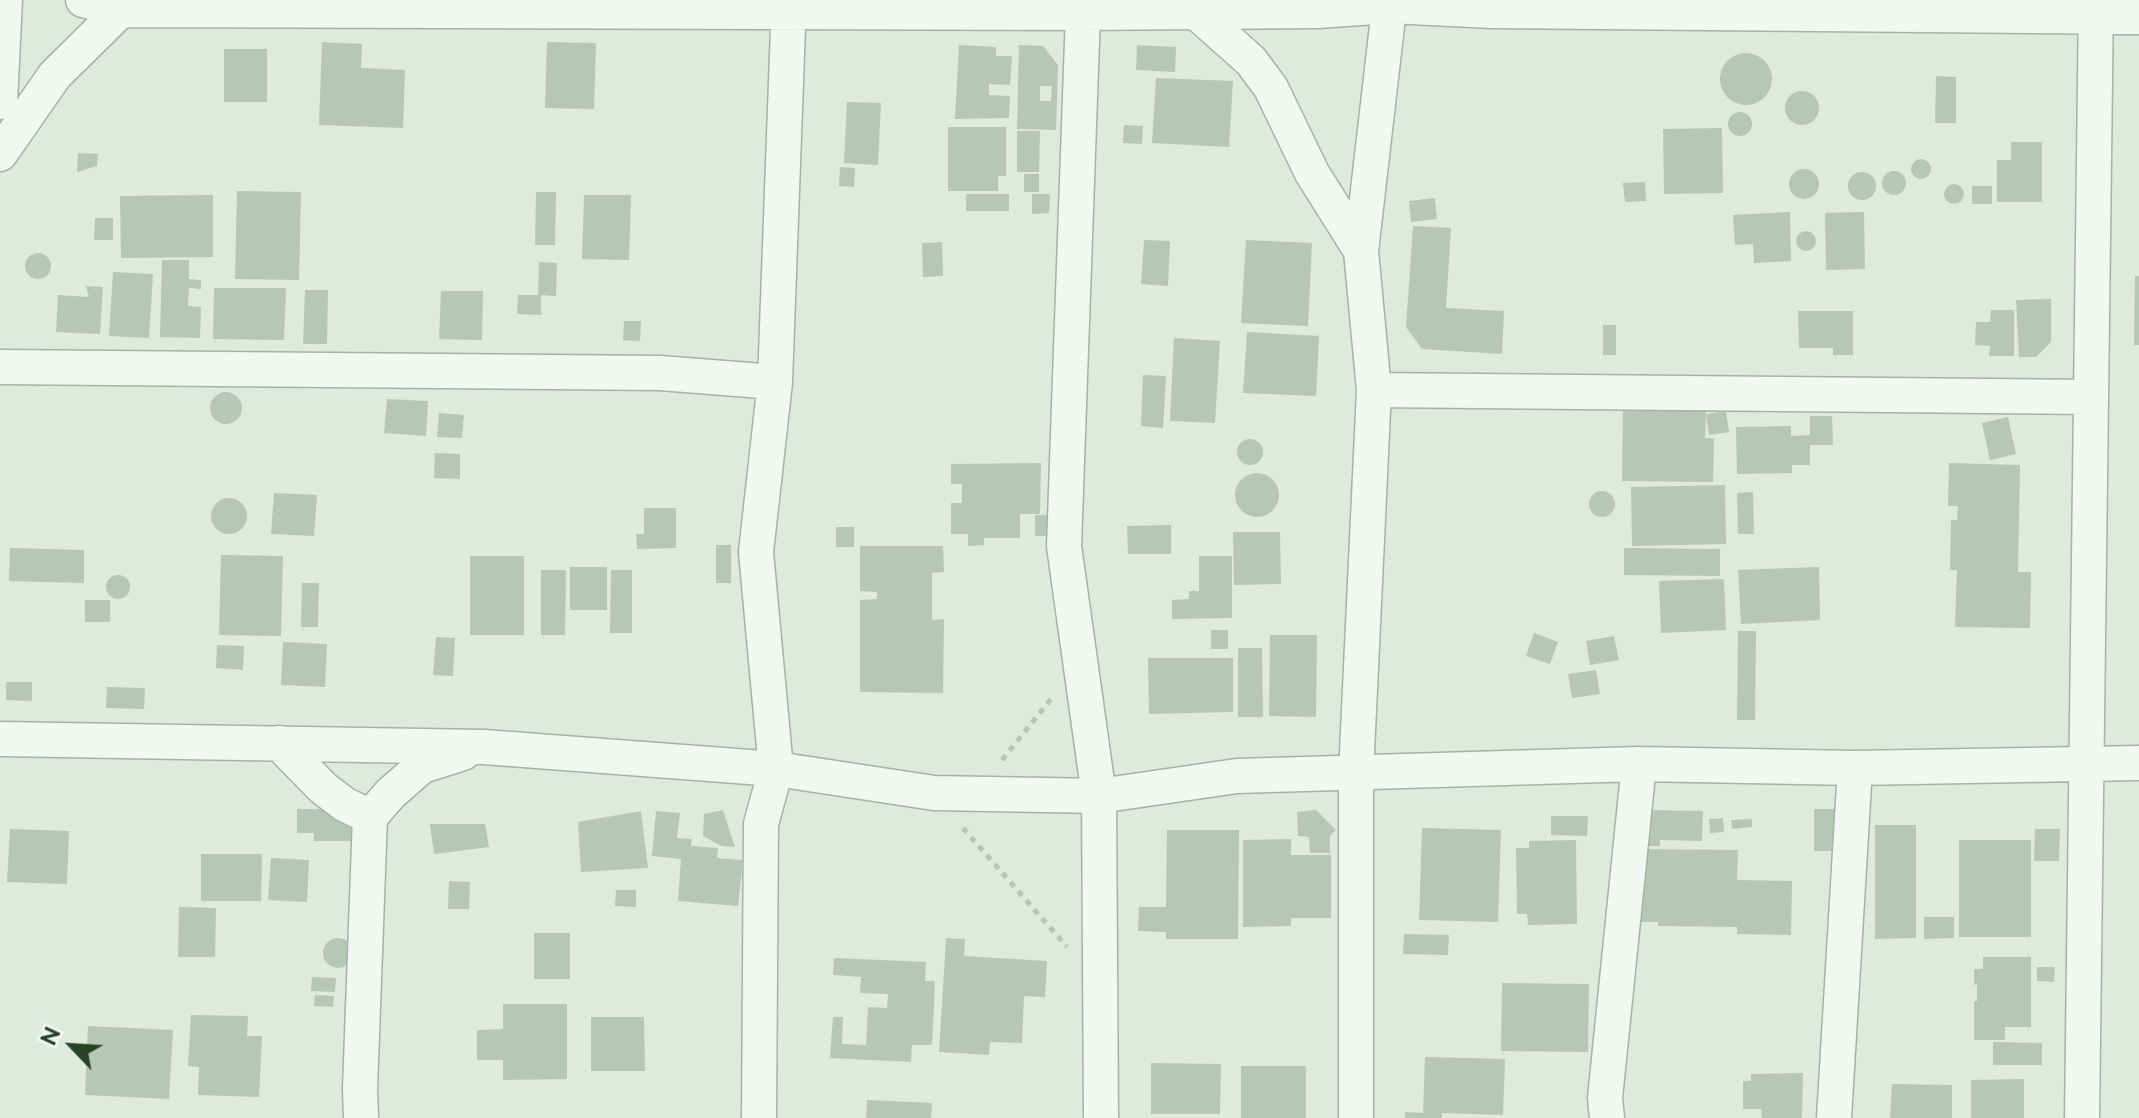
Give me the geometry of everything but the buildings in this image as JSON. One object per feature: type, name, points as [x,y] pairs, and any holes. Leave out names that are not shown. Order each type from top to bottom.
[{"type":"street","points":[[0,102],[5,0]]},
{"type":"street","points":[[83,0],[121,10],[789,6],[1083,13],[1317,11],[1390,3],[1492,11],[2096,9],[2139,17]]},
{"type":"street","points":[[1356,1118],[1356,774],[1374,390],[1361,251],[1390,3]]},
{"type":"street","points":[[759,1118],[761,824],[776,769],[756,552],[775,382],[789,6]]},
{"type":"street","points":[[2082,1118],[2096,9]]},
{"type":"street","points":[[0,154],[55,75],[121,10]]},
{"type":"street","points":[[1196,12],[1251,61],[1271,88],[1312,173],[1361,251]]},
{"type":"street","points":[[1083,13],[1064,546],[1099,796],[1101,1118]]},
{"type":"street","points":[[0,367],[660,373],[775,382]]},
{"type":"street","points":[[1374,390],[2091,397]]},
{"type":"street","points":[[0,739],[484,747],[776,769],[934,793],[1099,796],[1237,776],[1639,764],[1855,768],[2139,763]]},
{"type":"street","points":[[279,743],[323,788],[344,804],[370,817]]},
{"type":"street","points":[[361,1118],[370,817],[390,794],[422,766],[484,747]]},
{"type":"street","points":[[1601,1111],[1639,764]]},
{"type":"street","points":[[1834,1118],[1855,768]]},
{"type":"path","points":[[1001,762],[1080,662]]},
{"type":"path","points":[[934,793],[1100,988]]}]
